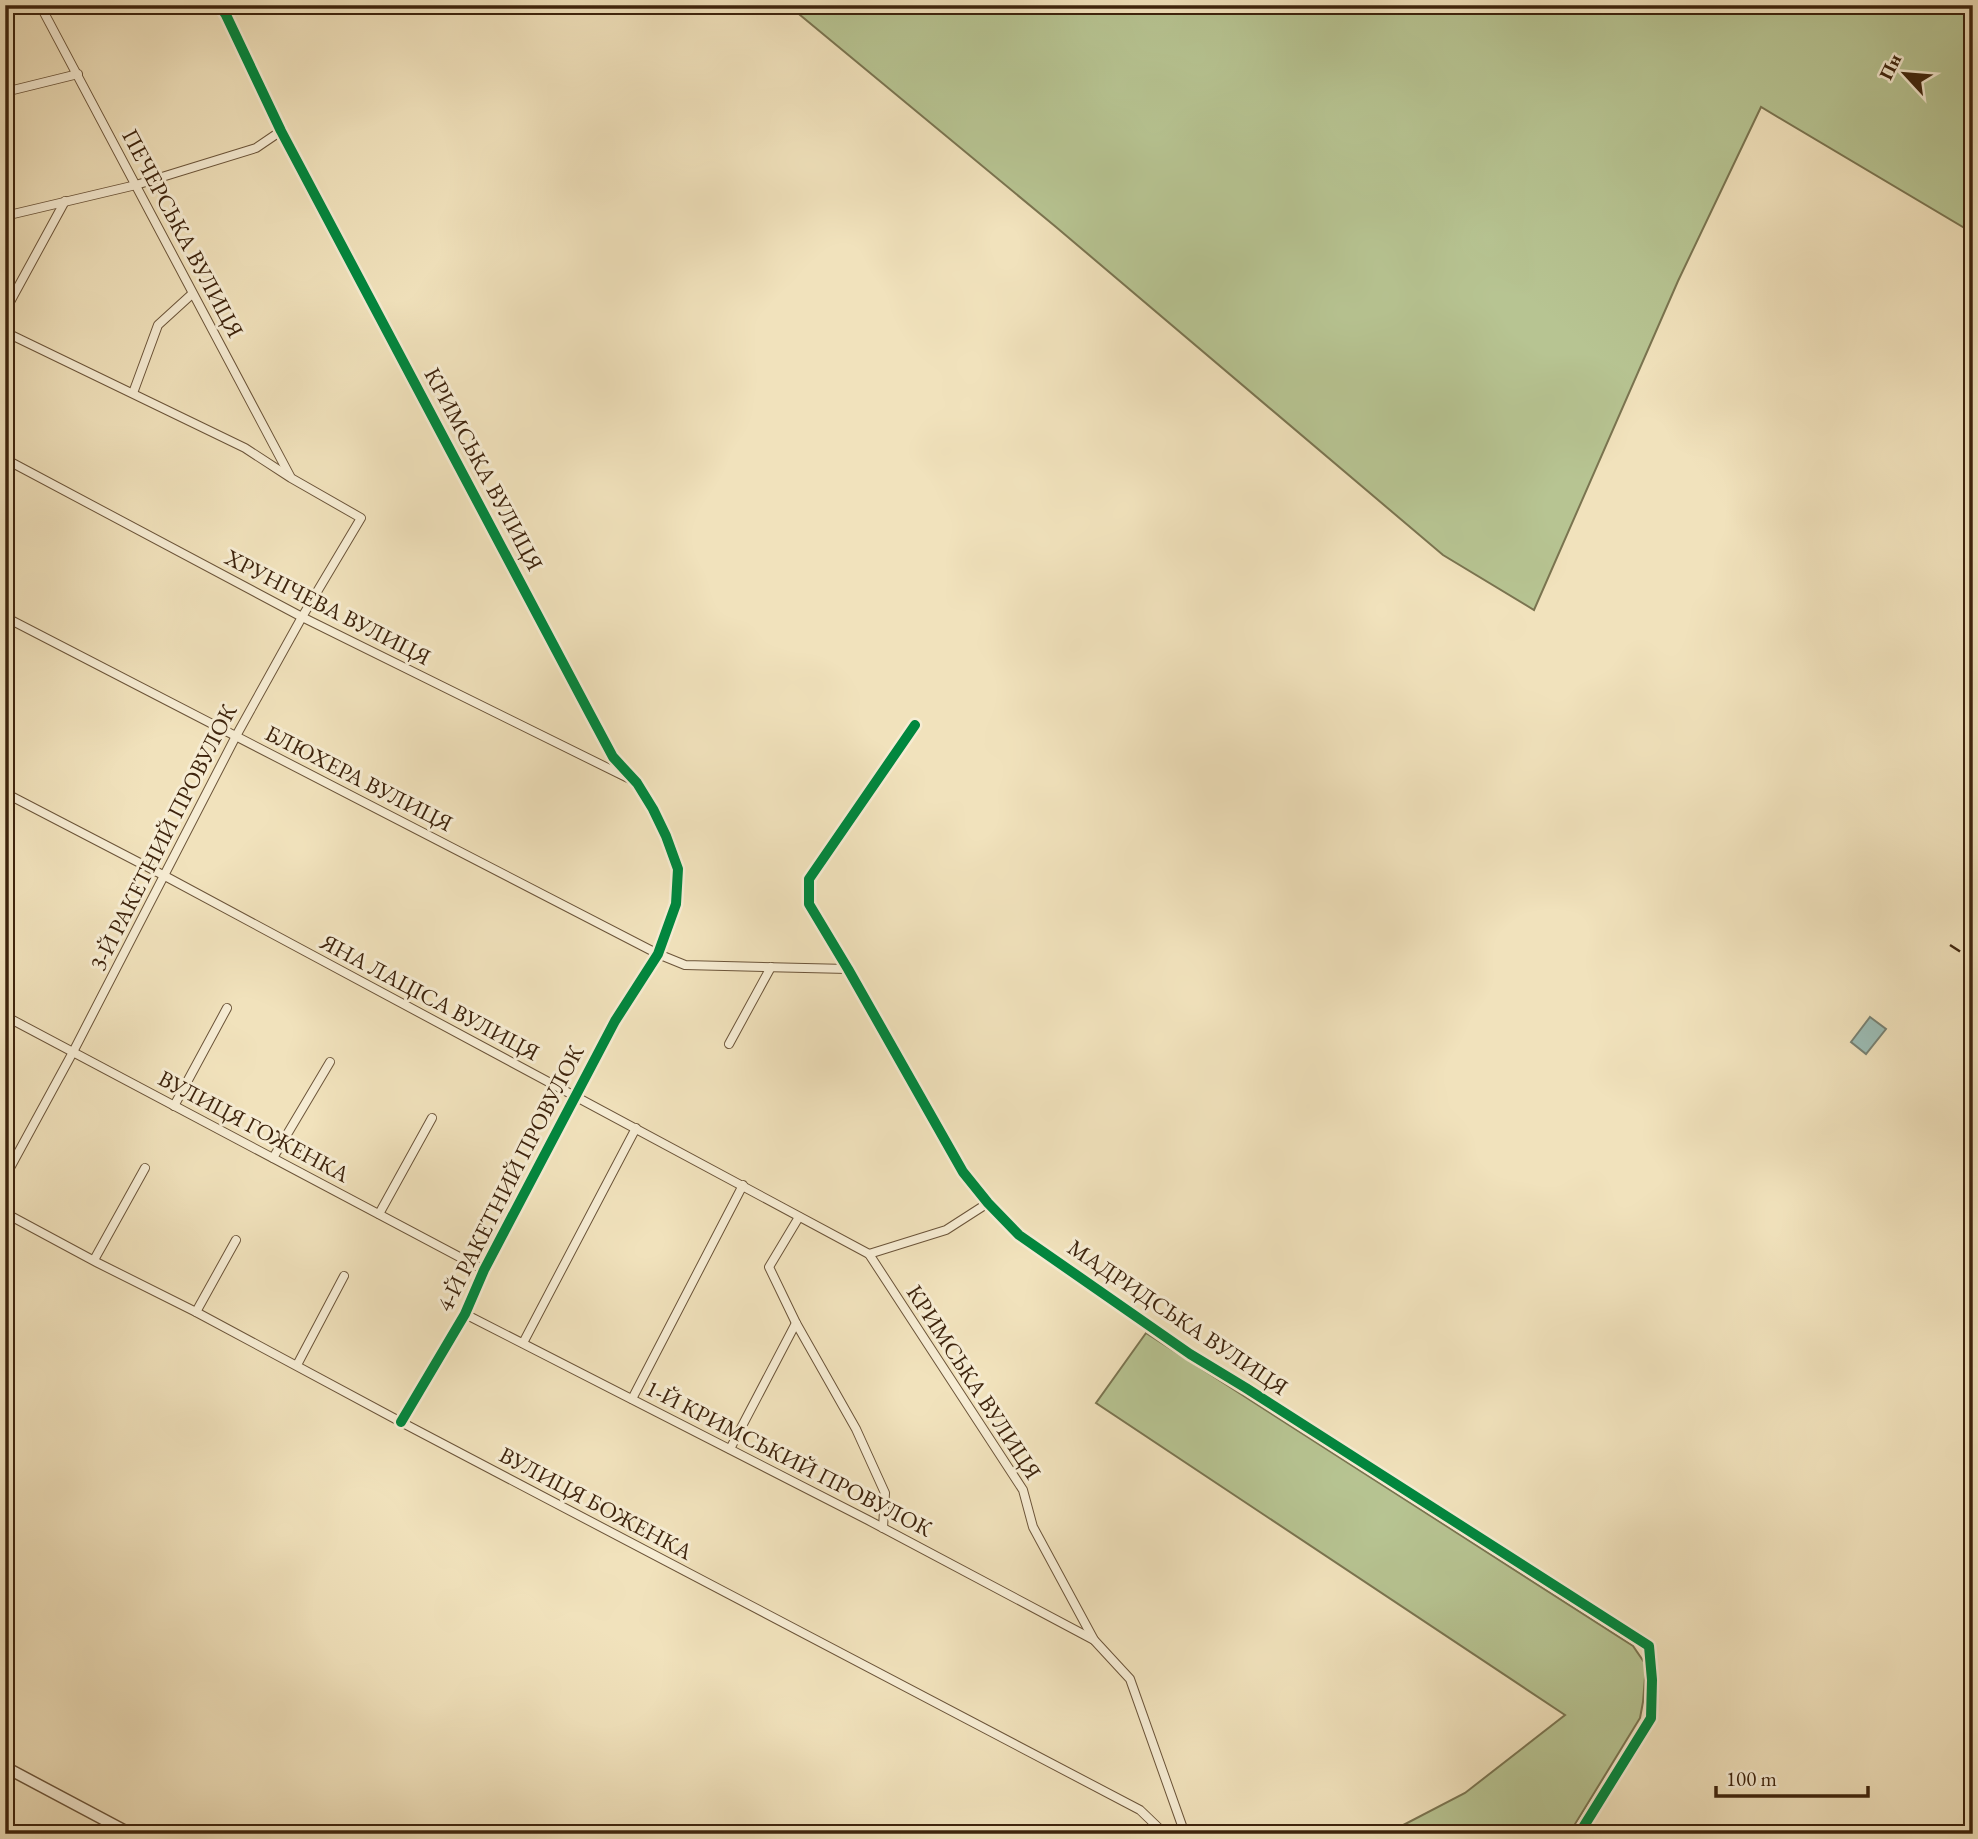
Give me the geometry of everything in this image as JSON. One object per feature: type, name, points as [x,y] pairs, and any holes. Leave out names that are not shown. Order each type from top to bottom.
[{"type":"street","name":"ПЕЧЕРСЬКА ВУЛИЦЯ","points":[[40,5],[291,478]]},
{"type":"street","name":"КРИМСЬКА ВУЛИЦЯ","points":[[219,5],[281,131],[613,757],[638,783],[653,808],[678,869],[676,904],[658,954]]},
{"type":"street","points":[[5,92],[78,74]]},
{"type":"street","points":[[5,216],[136,185],[257,148],[281,131]]},
{"type":"street","points":[[5,311],[65,201]]},
{"type":"street","points":[[134,393],[158,325],[192,294]]},
{"type":"street","points":[[5,332],[245,448],[291,478]]},
{"type":"street","name":"ХРУНІЧЕВА ВУЛИЦЯ","points":[[5,459],[302,617],[638,783]]},
{"type":"street","name":"3-Й РАКЕТНИЙ ПРОВУЛОК","points":[[5,1177],[74,1052],[236,736],[361,518],[291,478]]},
{"type":"street","name":"БЛЮХЕРА ВУЛИЦЯ","points":[[5,617],[658,954],[685,965],[848,969]]},
{"type":"street","name":"МАДРИДСЬКА ВУЛИЦЯ","points":[[915,725],[809,879],[809,904],[963,1172],[1019,1235],[1190,1354],[1649,1646],[1651,1718],[1580,1834]]},
{"type":"street","name":"ЯНА ЛАЦІСА ВУЛИЦЯ","points":[[5,793],[869,1254]]},
{"type":"street","name":"4-Й РАКЕТНИЙ ПРОВУЛОК","points":[[401,1422],[465,1314],[484,1270],[615,1021],[658,954]]},
{"type":"street","points":[[729,1044],[771,967]]},
{"type":"street","points":[[174,1106],[227,1008]]},
{"type":"street","name":"ВУЛИЦЯ ГОЖЕНКА","points":[[5,1016],[484,1270]]},
{"type":"street","points":[[274,1158],[330,1062]]},
{"type":"street","points":[[379,1214],[432,1118]]},
{"type":"street","points":[[523,1343],[636,1128]]},
{"type":"street","points":[[94,1260],[145,1167]]},
{"type":"street","points":[[632,1399],[743,1185]]},
{"type":"street","points":[[869,1254],[946,1230],[988,1203]]},
{"type":"street","name":"ВУЛИЦЯ БОЖЕНКА","points":[[5,1213],[1140,1810],[1165,1834]]},
{"type":"street","points":[[799,1217],[769,1268],[796,1323],[856,1429],[885,1493],[883,1528]]},
{"type":"street","points":[[196,1312],[236,1240]]},
{"type":"street","name":"КРИМСЬКА ВУЛИЦЯ","points":[[869,1254],[1023,1490],[1033,1527],[1094,1640],[1130,1679],[1185,1834]]},
{"type":"street","points":[[296,1365],[344,1276]]},
{"type":"street","name":"1-Й КРИМСЬКИЙ ПРОВУЛОК","points":[[465,1314],[883,1528],[1094,1640]]},
{"type":"street","points":[[730,1449],[796,1323]]},
{"type":"street","points":[[5,1767],[131,1834]]},
{"type":"green space","points":[[788,5],[1973,5],[1973,233],[1761,107],[1678,281],[1534,610],[1443,555],[1056,227]]},
{"type":"green space","points":[[1146,1333],[1633,1646],[1646,1665],[1640,1718],[1569,1834],[1386,1834],[1465,1793],[1565,1715],[1096,1403]]},
{"type":"water","points":[[1870,1017],[1886,1029],[1866,1054],[1851,1042]]},
{"type":"railway","points":[[1950,945],[1973,960]]},
{"type":"cycle path","points":[[219,5],[281,131],[613,757],[637,783],[653,809],[678,869],[676,904],[658,954],[615,1021],[484,1270],[465,1314],[401,1422]]},
{"type":"cycle path","points":[[915,725],[809,879],[809,904],[963,1172],[1019,1235],[1190,1354],[1649,1646],[1651,1718],[1579,1834]]}]
